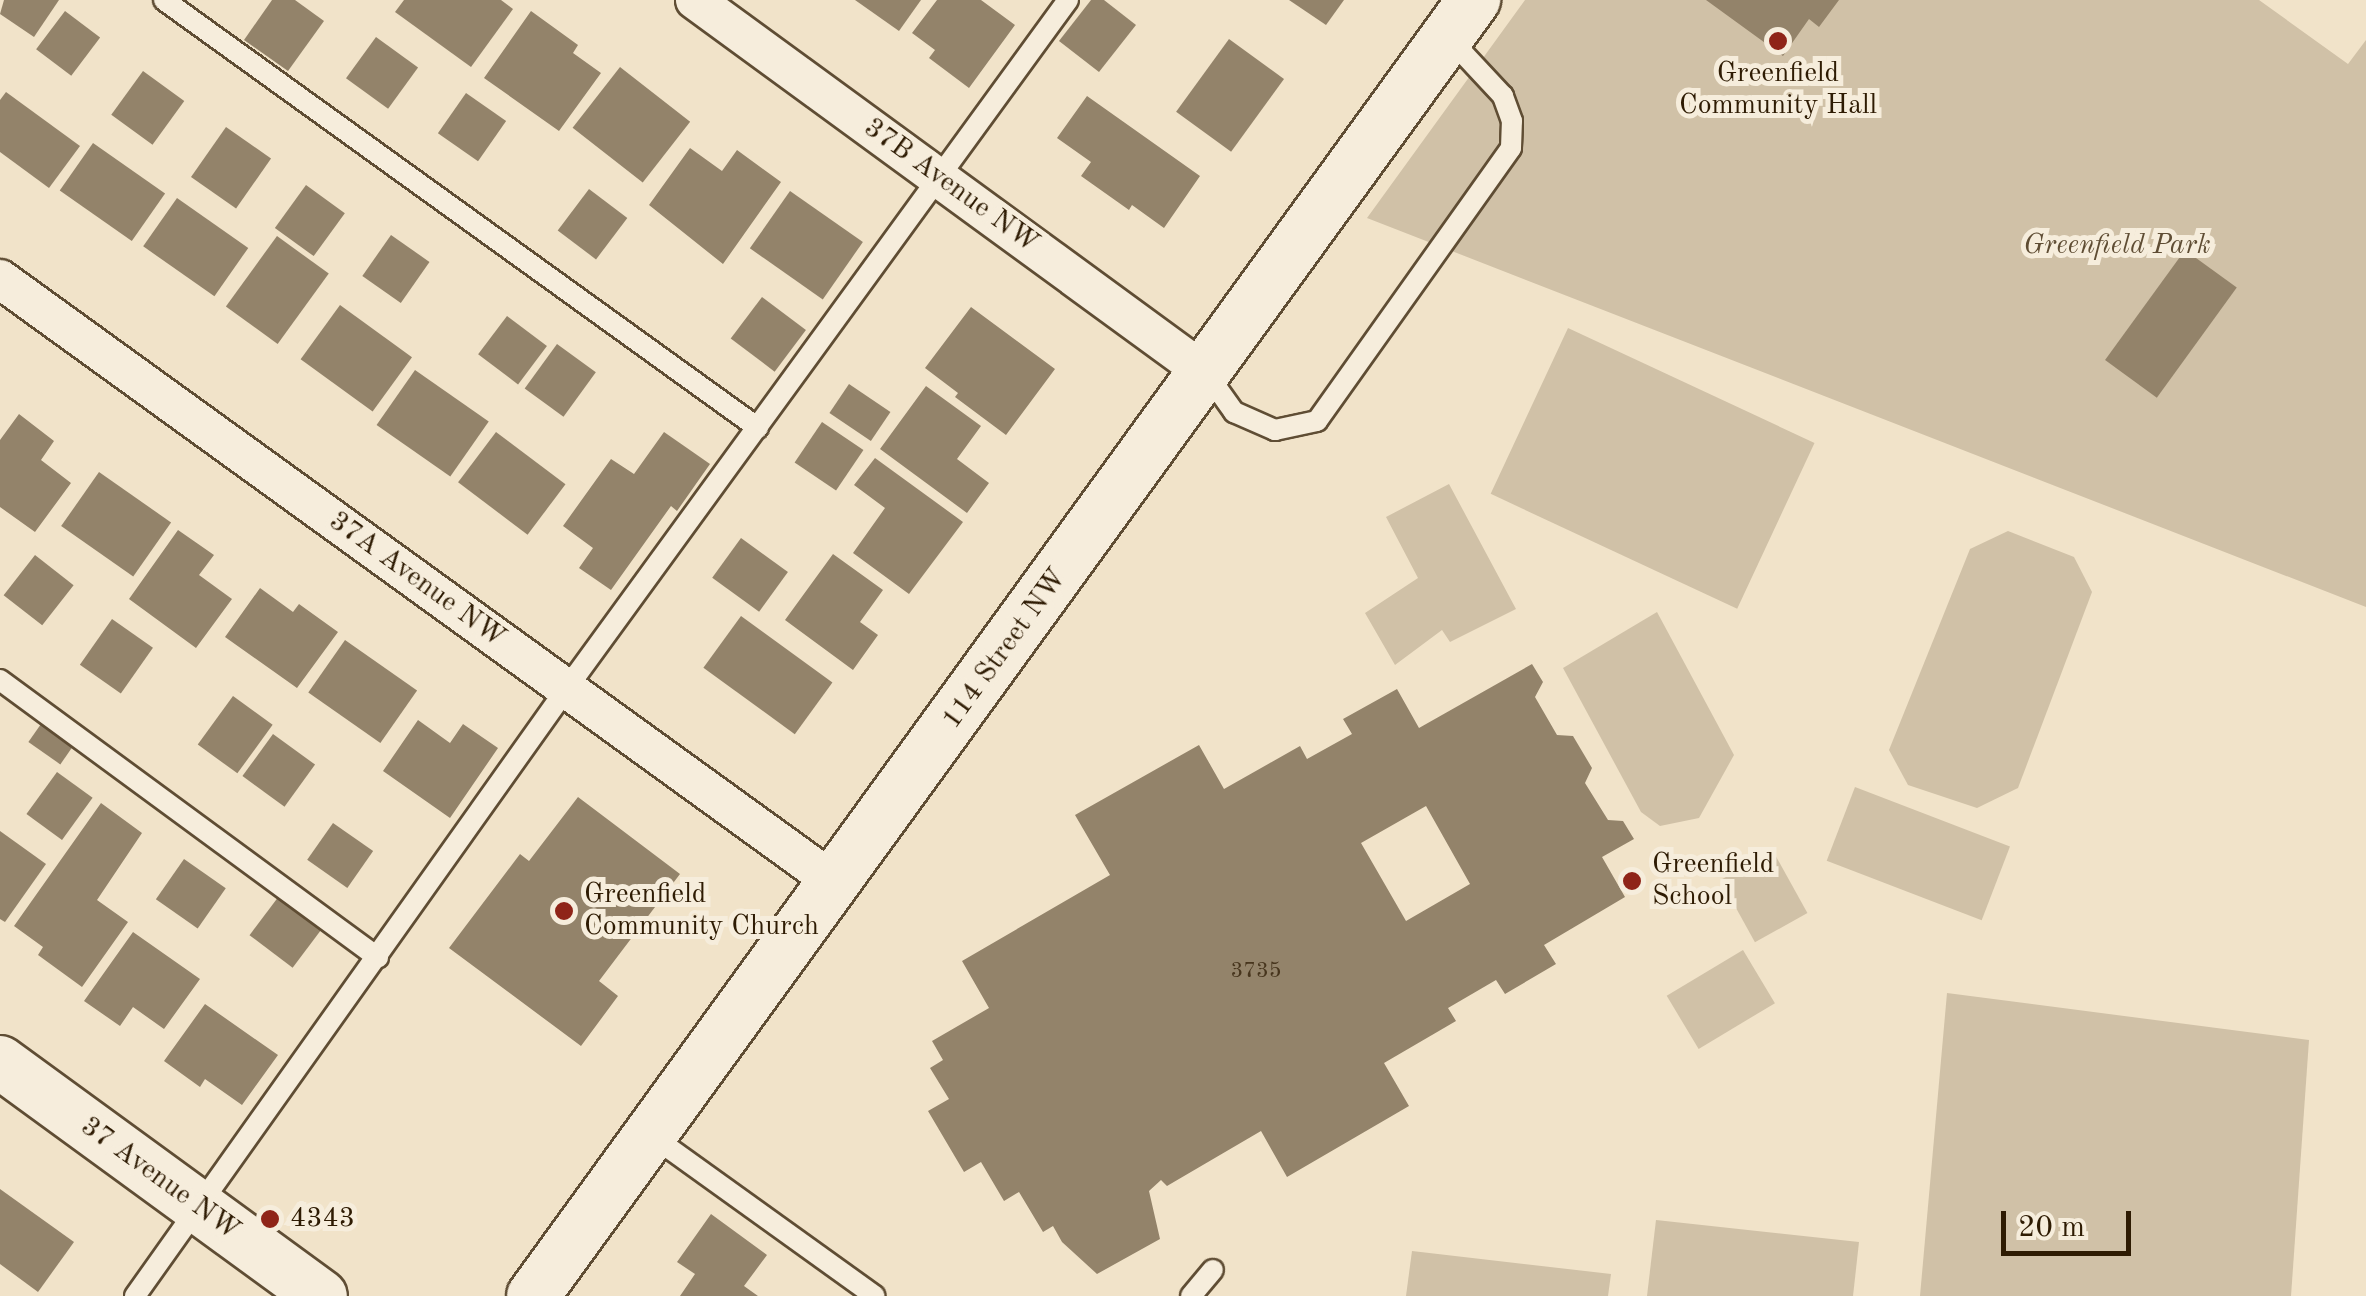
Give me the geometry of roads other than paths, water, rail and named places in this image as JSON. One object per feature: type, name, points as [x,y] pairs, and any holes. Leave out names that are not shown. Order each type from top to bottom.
[{"type":"street","name":"37B Avenue NW","points":[[694,0],[1206,374]]},
{"type":"street","name":"114 Street NW","points":[[533,1296],[1461,18]]},
{"type":"street","name":"37A Avenue NW","points":[[0,280],[834,882]]},
{"type":"street","name":"37 Avenue NW","points":[[0,1062],[320,1296]]},
{"type":"lane","points":[[164,0],[758,428]]},
{"type":"lane","points":[[135,1296],[567,688],[1068,0]]},
{"type":"lane","points":[[1206,374],[1234,412],[1275,430],[1317,421],[1350,375],[1511,148],[1512,121],[1503,96],[1461,18]]},
{"type":"lane","points":[[0,680],[378,958]]},
{"type":"lane","points":[[650,1135],[874,1296]]},
{"type":"lane","points":[[1191,1296],[1213,1270]]},
{"type":"place","name":"Greenfield Community Hall","points":[[1778,41]]},
{"type":"place","name":"Greenfield School","points":[[1632,881]]},
{"type":"place","name":"Greenfield Community Church","points":[[564,911]]},
{"type":"place","name":"4343","points":[[270,1219]]},
{"type":"park label","name":"Greenfield Park","points":[[2117,246]]}]
